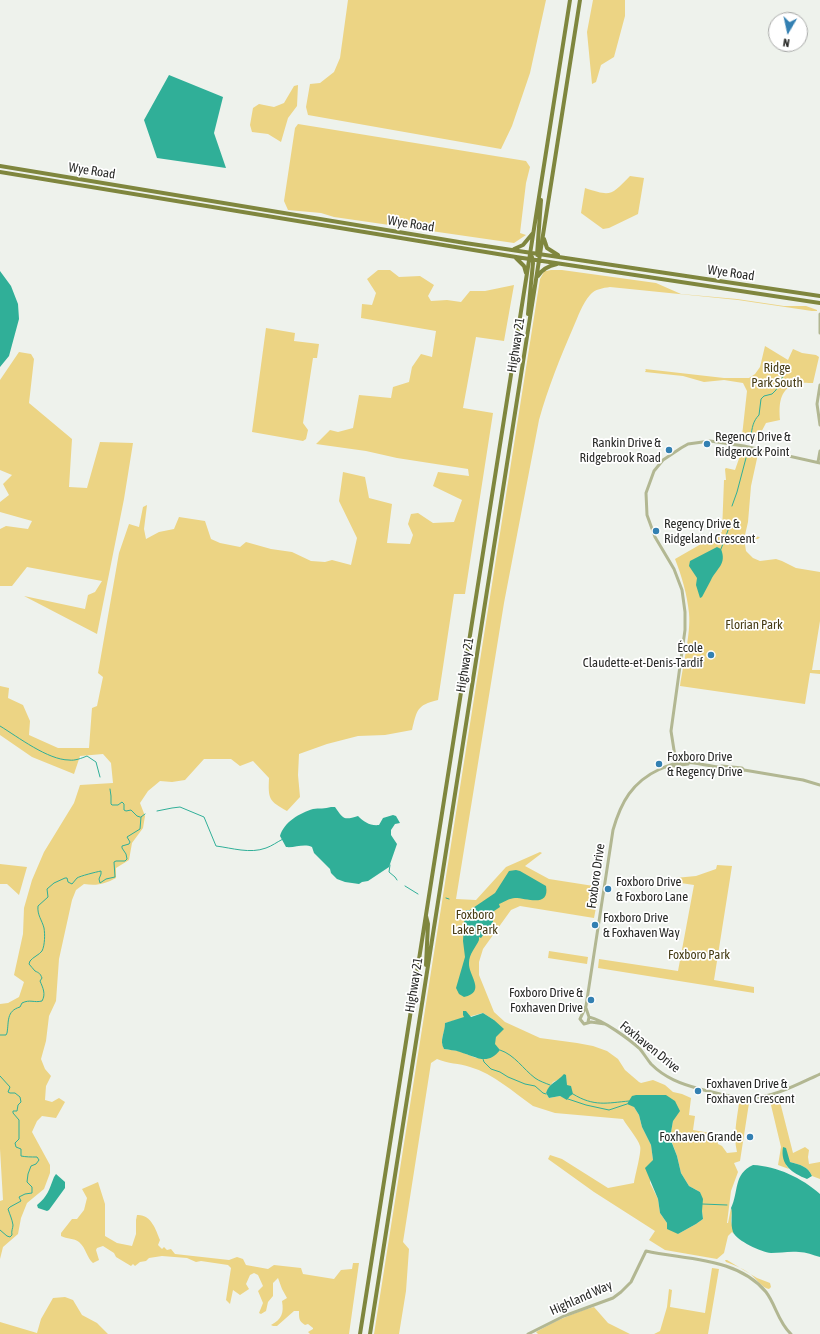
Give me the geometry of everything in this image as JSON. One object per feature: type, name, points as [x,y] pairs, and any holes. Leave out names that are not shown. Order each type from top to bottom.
[{"type":"main road","name":"Highway 21","points":[[360,1334],[527,275],[531,259],[530,253],[570,0]]},
{"type":"main road","name":"Highway 21","points":[[370,1334],[529,327],[539,260],[538,254],[543,235],[580,0]]},
{"type":"main road","name":"Wye Road","points":[[0,166],[530,253],[820,296]]},
{"type":"main road","name":"Wye Road","points":[[0,172],[516,257],[820,303]]},
{"type":"main road","points":[[538,254],[542,198],[541,186]]},
{"type":"main road","points":[[512,250],[523,245],[534,233]]},
{"type":"main road","points":[[543,235],[548,249],[554,254],[564,258]]},
{"type":"main road","points":[[516,257],[524,266],[527,275]]},
{"type":"main road","points":[[529,327],[528,315],[531,259]]},
{"type":"main road","points":[[536,280],[544,268],[561,264]]},
{"type":"main road","points":[[426,915],[428,924],[426,977]]},
{"type":"street","points":[[820,314],[820,332]]},
{"type":"street","points":[[820,385],[817,404],[820,425]]},
{"type":"street","points":[[676,763],[671,731],[685,630],[685,612],[682,590],[674,570],[655,537],[646,516],[646,494],[654,471],[663,460],[688,444],[710,441],[744,446],[819,463],[820,451]]},
{"type":"street","name":"Foxboro Drive","points":[[583,1015],[586,1006],[616,817],[626,798],[638,783],[651,773],[662,768],[676,763],[685,762],[719,767],[731,771],[742,772],[744,770],[803,780],[820,785]]},
{"type":"street","name":"Foxboro Drive","points":[[662,768],[692,763]]},
{"type":"street","name":"Foxboro Drive","points":[[586,1006],[588,1016]]},
{"type":"street","points":[[583,1015],[588,1016],[588,1022],[584,1024],[581,1017],[583,1015]]},
{"type":"street","name":"Foxhaven Drive","points":[[588,1016],[605,1024],[640,1050],[651,1064],[670,1079],[717,1094],[746,1098],[764,1096],[780,1092],[820,1074]]},
{"type":"street","name":"Foxhaven Drive","points":[[588,1022],[605,1024]]},
{"type":"street","name":"Highland Way","points":[[529,1334],[564,1316],[613,1298],[631,1282],[646,1251],[721,1264],[749,1277],[767,1293],[779,1318],[791,1334]]},
{"type":"green space","points":[[348,0],[546,0],[530,73],[512,126],[501,149],[308,115],[306,107],[310,84],[320,83],[334,72],[340,58]]},
{"type":"green space","points":[[593,0],[625,0],[625,16],[614,57],[601,65],[596,82],[592,84],[587,32]]},
{"type":"green space","points":[[298,85],[297,106],[288,118],[281,142],[268,134],[252,132],[250,125],[253,108],[259,104],[274,107],[284,103],[294,86]]},
{"type":"green space","points":[[298,124],[526,161],[530,167],[526,183],[520,233],[526,235],[514,243],[334,217],[321,213],[288,210],[284,201],[295,128]]},
{"type":"green space","points":[[630,176],[644,178],[638,214],[609,228],[603,229],[581,213],[585,188],[601,193],[615,191]]},
{"type":"green space","points":[[378,270],[390,270],[399,277],[420,276],[434,285],[428,296],[431,301],[447,300],[461,302],[470,291],[485,291],[514,285],[504,341],[476,337],[463,408],[493,413],[465,594],[454,594],[438,700],[425,704],[421,707],[415,718],[412,730],[385,735],[358,736],[327,744],[299,754],[298,775],[300,797],[287,811],[273,802],[269,791],[269,778],[253,761],[240,766],[231,759],[204,759],[185,780],[172,782],[160,781],[148,791],[140,803],[145,816],[143,828],[132,843],[129,860],[116,868],[116,878],[101,884],[84,884],[76,890],[72,900],[59,959],[56,1001],[49,1016],[46,1041],[41,1059],[45,1069],[51,1076],[46,1086],[45,1100],[52,1102],[59,1098],[65,1102],[56,1118],[42,1116],[37,1121],[32,1132],[50,1165],[50,1173],[44,1189],[27,1203],[21,1218],[18,1234],[3,1247],[0,1259],[0,1201],[3,1200],[0,1149],[0,1004],[8,1003],[19,997],[24,982],[14,975],[23,934],[24,908],[32,880],[44,852],[74,803],[80,785],[113,783],[111,763],[103,754],[80,756],[74,774],[32,757],[0,735],[0,686],[9,688],[8,698],[23,705],[30,721],[29,735],[58,748],[89,748],[92,708],[97,706],[103,677],[98,673],[119,553],[129,524],[139,527],[143,507],[147,505],[144,529],[146,539],[159,532],[174,529],[179,517],[205,521],[211,539],[220,543],[240,547],[246,542],[271,549],[292,552],[311,561],[325,562],[332,560],[351,565],[357,538],[339,501],[343,472],[365,477],[369,498],[392,504],[387,543],[410,544],[413,535],[408,524],[411,514],[418,513],[433,523],[454,522],[462,500],[433,486],[438,472],[469,476],[468,469],[397,458],[366,451],[316,444],[330,430],[338,432],[353,428],[359,395],[391,398],[393,387],[409,382],[412,367],[421,354],[432,357],[436,331],[361,318],[362,304],[372,305],[376,293],[367,279]]},
{"type":"green space","name":"Foxboro Lake Park","points":[[545,270],[562,270],[656,283],[681,294],[737,299],[784,306],[806,306],[817,310],[812,311],[738,300],[610,287],[594,291],[585,302],[578,315],[559,362],[546,396],[539,420],[504,603],[456,899],[476,900],[506,867],[540,852],[542,853],[525,866],[549,879],[600,887],[594,918],[520,906],[511,910],[483,949],[479,962],[479,975],[494,1012],[505,1022],[540,1038],[593,1046],[607,1051],[618,1059],[625,1070],[639,1082],[641,1083],[653,1080],[665,1085],[673,1092],[691,1098],[689,1115],[695,1116],[693,1130],[716,1134],[718,1144],[722,1146],[727,1153],[737,1152],[735,1133],[739,1103],[749,1103],[740,1161],[734,1163],[738,1172],[731,1191],[727,1223],[731,1208],[731,1221],[734,1234],[732,1232],[728,1236],[724,1253],[717,1259],[665,1250],[649,1240],[655,1231],[594,1192],[548,1159],[550,1155],[562,1159],[608,1188],[634,1183],[640,1146],[623,1119],[555,1113],[533,1106],[503,1084],[479,1070],[437,1059],[431,1063],[403,1242],[409,1249],[406,1291],[399,1334],[374,1334],[540,279]],"holes":[[[483,1013],[494,1020],[496,1037],[494,1044],[500,1050],[476,1058],[459,1051],[444,1049],[442,1038],[445,1023]],[[566,1075],[567,1099],[560,1096],[549,1098],[546,1093],[553,1082]],[[666,1095],[673,1121],[670,1137],[681,1173],[689,1186],[700,1192],[702,1199],[703,1219],[678,1234],[660,1213],[658,1199],[650,1183],[653,1160],[651,1145],[642,1127],[639,1115],[634,1107],[637,1096]]]},
{"type":"green space","points":[[266,328],[295,333],[294,341],[319,344],[317,358],[313,358],[303,423],[308,430],[306,439],[303,441],[252,432]]},
{"type":"green space","name":"Ridge Park South","points":[[765,346],[788,360],[793,349],[819,357],[813,383],[796,383],[785,390],[780,404],[780,420],[766,423],[757,440],[742,436],[747,391],[743,383],[724,380],[704,382],[683,376],[645,372],[645,369],[724,378],[749,378],[755,374],[760,367]]},
{"type":"green space","points":[[19,352],[31,354],[34,359],[29,403],[72,439],[69,487],[87,488],[100,442],[133,443],[124,499],[97,634],[24,596],[85,609],[88,595],[95,592],[102,581],[27,567],[12,586],[0,586],[0,529],[6,526],[28,529],[32,521],[0,512],[0,502],[9,495],[3,484],[12,475],[0,470],[0,380]]},
{"type":"green space","name":"Florian Park","points":[[742,450],[758,454],[751,486],[748,522],[745,535],[760,537],[758,539],[744,538],[746,551],[753,558],[760,561],[776,559],[796,568],[820,572],[820,621],[812,670],[820,670],[820,674],[810,673],[805,704],[680,686],[688,639],[689,613],[684,586],[675,559],[722,532],[724,480],[726,480],[725,469],[735,470]]},
{"type":"green space","points":[[0,864],[27,867],[19,895],[7,884],[0,884]]},
{"type":"green space","name":"Foxboro Park","points":[[717,865],[732,866],[714,980],[754,987],[754,993],[598,968],[599,959],[678,971],[694,885],[674,882],[675,878],[696,876],[716,869]]},
{"type":"green space","points":[[549,951],[588,957],[587,964],[548,958]]},
{"type":"green space","points":[[779,1098],[793,1153],[805,1147],[809,1150],[809,1164],[820,1162],[820,1179],[812,1176],[806,1168],[800,1165],[790,1162],[786,1165],[789,1169],[778,1165],[781,1147],[770,1101]]},
{"type":"green space","points":[[98,1182],[105,1204],[105,1236],[117,1243],[132,1246],[136,1234],[137,1215],[142,1215],[146,1217],[155,1227],[160,1240],[158,1245],[162,1249],[164,1247],[167,1250],[171,1249],[175,1254],[229,1260],[237,1257],[243,1259],[246,1265],[268,1269],[274,1265],[301,1268],[303,1274],[334,1279],[341,1270],[352,1269],[353,1263],[359,1263],[349,1334],[310,1334],[308,1332],[313,1328],[300,1321],[299,1311],[294,1311],[277,1326],[271,1325],[280,1318],[283,1309],[282,1301],[287,1298],[278,1278],[273,1283],[273,1296],[268,1302],[266,1311],[261,1314],[259,1313],[263,1303],[258,1291],[263,1286],[258,1275],[254,1273],[250,1275],[246,1284],[249,1289],[240,1295],[233,1290],[230,1304],[226,1300],[231,1268],[228,1265],[201,1261],[196,1262],[187,1258],[162,1256],[149,1258],[135,1266],[133,1264],[131,1266],[116,1257],[114,1253],[103,1246],[97,1248],[96,1250],[99,1260],[93,1263],[79,1242],[61,1236],[61,1233],[72,1219],[77,1219],[84,1210],[87,1198],[82,1189]]},
{"type":"green space","points":[[725,1260],[727,1260],[740,1268],[726,1262]]},
{"type":"green space","points":[[712,1268],[719,1269],[708,1334],[654,1334],[660,1331],[667,1307],[669,1289],[672,1290],[670,1307],[705,1313]]},
{"type":"green space","points":[[750,1274],[770,1283],[771,1287],[769,1289],[764,1287]]},
{"type":"green space","points":[[65,1297],[73,1300],[82,1315],[97,1323],[108,1334],[0,1334],[0,1322],[37,1333],[41,1319],[53,1298]]},
{"type":"green space","points":[[594,1307],[608,1323],[630,1334],[538,1334],[536,1332],[550,1324]]},
{"type":"shaded area","points":[[169,75],[223,97],[214,133],[226,168],[157,158],[144,120]]},
{"type":"shaded area","points":[[0,271],[11,286],[18,304],[19,319],[9,356],[0,367]]},
{"type":"shaded area","points":[[717,547],[721,549],[723,554],[722,562],[700,598],[696,585],[697,578],[689,566],[690,561]]},
{"type":"shaded area","points":[[335,807],[344,818],[358,816],[365,822],[373,825],[379,825],[383,818],[393,815],[396,816],[400,823],[395,824],[391,830],[391,835],[397,844],[389,867],[368,881],[359,884],[345,882],[337,879],[331,873],[330,869],[314,853],[312,847],[306,845],[286,847],[280,836],[285,826],[289,822],[313,809]]},
{"type":"shaded area","points":[[516,870],[546,886],[545,897],[536,900],[513,898],[499,904],[500,907],[494,911],[493,922],[481,938],[479,937],[479,940],[470,957],[469,968],[475,983],[475,987],[471,995],[464,997],[459,994],[456,988],[465,957],[463,941],[464,922],[467,915],[466,910],[470,910],[495,893],[509,871]]},
{"type":"shaded area","points":[[463,1011],[466,1011],[471,1017],[483,1013],[504,1029],[496,1037],[495,1044],[500,1050],[491,1058],[482,1059],[458,1051],[444,1049],[442,1039],[445,1023],[464,1017]]},
{"type":"shaded area","points":[[564,1074],[566,1075],[567,1085],[571,1086],[573,1094],[567,1100],[560,1096],[549,1098],[546,1093],[547,1090]]},
{"type":"shaded area","points":[[666,1095],[675,1101],[680,1111],[673,1121],[670,1138],[677,1156],[681,1173],[689,1186],[700,1192],[703,1199],[703,1219],[678,1234],[667,1229],[667,1223],[660,1213],[658,1199],[645,1168],[653,1160],[651,1145],[642,1127],[639,1115],[634,1107],[627,1104],[632,1096]]},
{"type":"shaded area","points":[[783,1147],[786,1148],[790,1162],[806,1168],[812,1176],[807,1179],[788,1168],[783,1159]]},
{"type":"shaded area","points":[[753,1165],[780,1170],[797,1178],[820,1194],[820,1257],[802,1252],[767,1252],[750,1246],[735,1235],[732,1229],[731,1208],[739,1178],[742,1173]]},
{"type":"shaded area","points":[[56,1174],[65,1182],[65,1188],[49,1210],[47,1211],[38,1208],[37,1205],[46,1196]]},
{"type":"waterway","points":[[751,436],[752,427],[759,415],[761,399],[764,396],[772,394],[776,390],[779,382],[787,371]]},
{"type":"waterway","points":[[732,506],[746,458]]},
{"type":"waterway","points":[[721,549],[730,525]]},
{"type":"waterway","points":[[0,726],[33,747],[52,756],[71,760],[87,756],[96,762],[100,777]]},
{"type":"waterway","points":[[110,789],[112,805],[118,805],[122,802],[124,804],[124,810],[131,810],[140,817]]},
{"type":"waterway","points":[[157,811],[180,807],[204,817],[216,846],[241,850],[260,850],[283,839]]},
{"type":"waterway","points":[[141,817],[145,814]]},
{"type":"waterway","points":[[0,1035],[6,1035],[8,1021],[12,1011],[27,1001],[42,1001],[44,996],[44,991],[40,981],[42,978],[40,974],[29,964],[30,961],[42,951],[44,946],[44,928],[39,915],[38,906],[48,897],[47,889],[54,883],[65,878],[67,878],[68,882],[72,884],[79,877],[101,871],[99,879],[100,883],[106,879],[115,877],[114,862],[125,861],[127,859],[122,846],[129,844],[130,842],[127,837],[140,829],[141,817]]},
{"type":"waterway","points":[[390,865],[389,872],[397,880]]},
{"type":"waterway","points":[[405,886],[418,894]]},
{"type":"waterway","points":[[500,1050],[510,1055],[535,1078],[550,1085]]},
{"type":"waterway","points":[[483,1059],[491,1069],[525,1084],[535,1086],[546,1094]]},
{"type":"waterway","points":[[0,1076],[10,1087],[8,1092],[15,1093],[20,1097],[21,1102],[18,1105],[17,1111],[13,1111],[19,1120],[19,1139],[15,1143],[16,1147],[21,1149],[21,1156],[37,1157],[39,1160],[36,1164],[31,1166],[28,1174],[27,1182],[32,1187],[32,1193],[19,1197],[21,1201],[8,1209],[13,1225],[12,1235],[10,1237],[7,1236],[0,1230]]},
{"type":"waterway","points":[[573,1094],[588,1101],[601,1103],[629,1101]]},
{"type":"waterway","points":[[568,1099],[609,1110],[627,1104]]},
{"type":"waterway","points":[[702,1204],[727,1205]]},
{"type":"place","name":"Regency Drive & Ridgerock Point","points":[[707,444]]},
{"type":"place","name":"Rankin Drive & Ridgebrook Road","points":[[669,450]]},
{"type":"place","name":"Regency Drive & Ridgeland Crescent","points":[[656,531]]},
{"type":"place","name":"École Claudette-et-Denis-Tardif","points":[[711,655]]},
{"type":"place","name":"Foxboro Drive & Regency Drive","points":[[659,764]]},
{"type":"place","name":"Foxboro Drive & Foxboro Lane","points":[[608,889]]},
{"type":"place","name":"Foxboro Drive & Foxhaven Way","points":[[595,925]]},
{"type":"place","name":"Foxboro Drive & Foxhaven Drive","points":[[591,1000]]},
{"type":"place","name":"Foxhaven Drive & Foxhaven Crescent","points":[[698,1091]]},
{"type":"place","name":"Foxhaven Grande","points":[[750,1137]]}]
